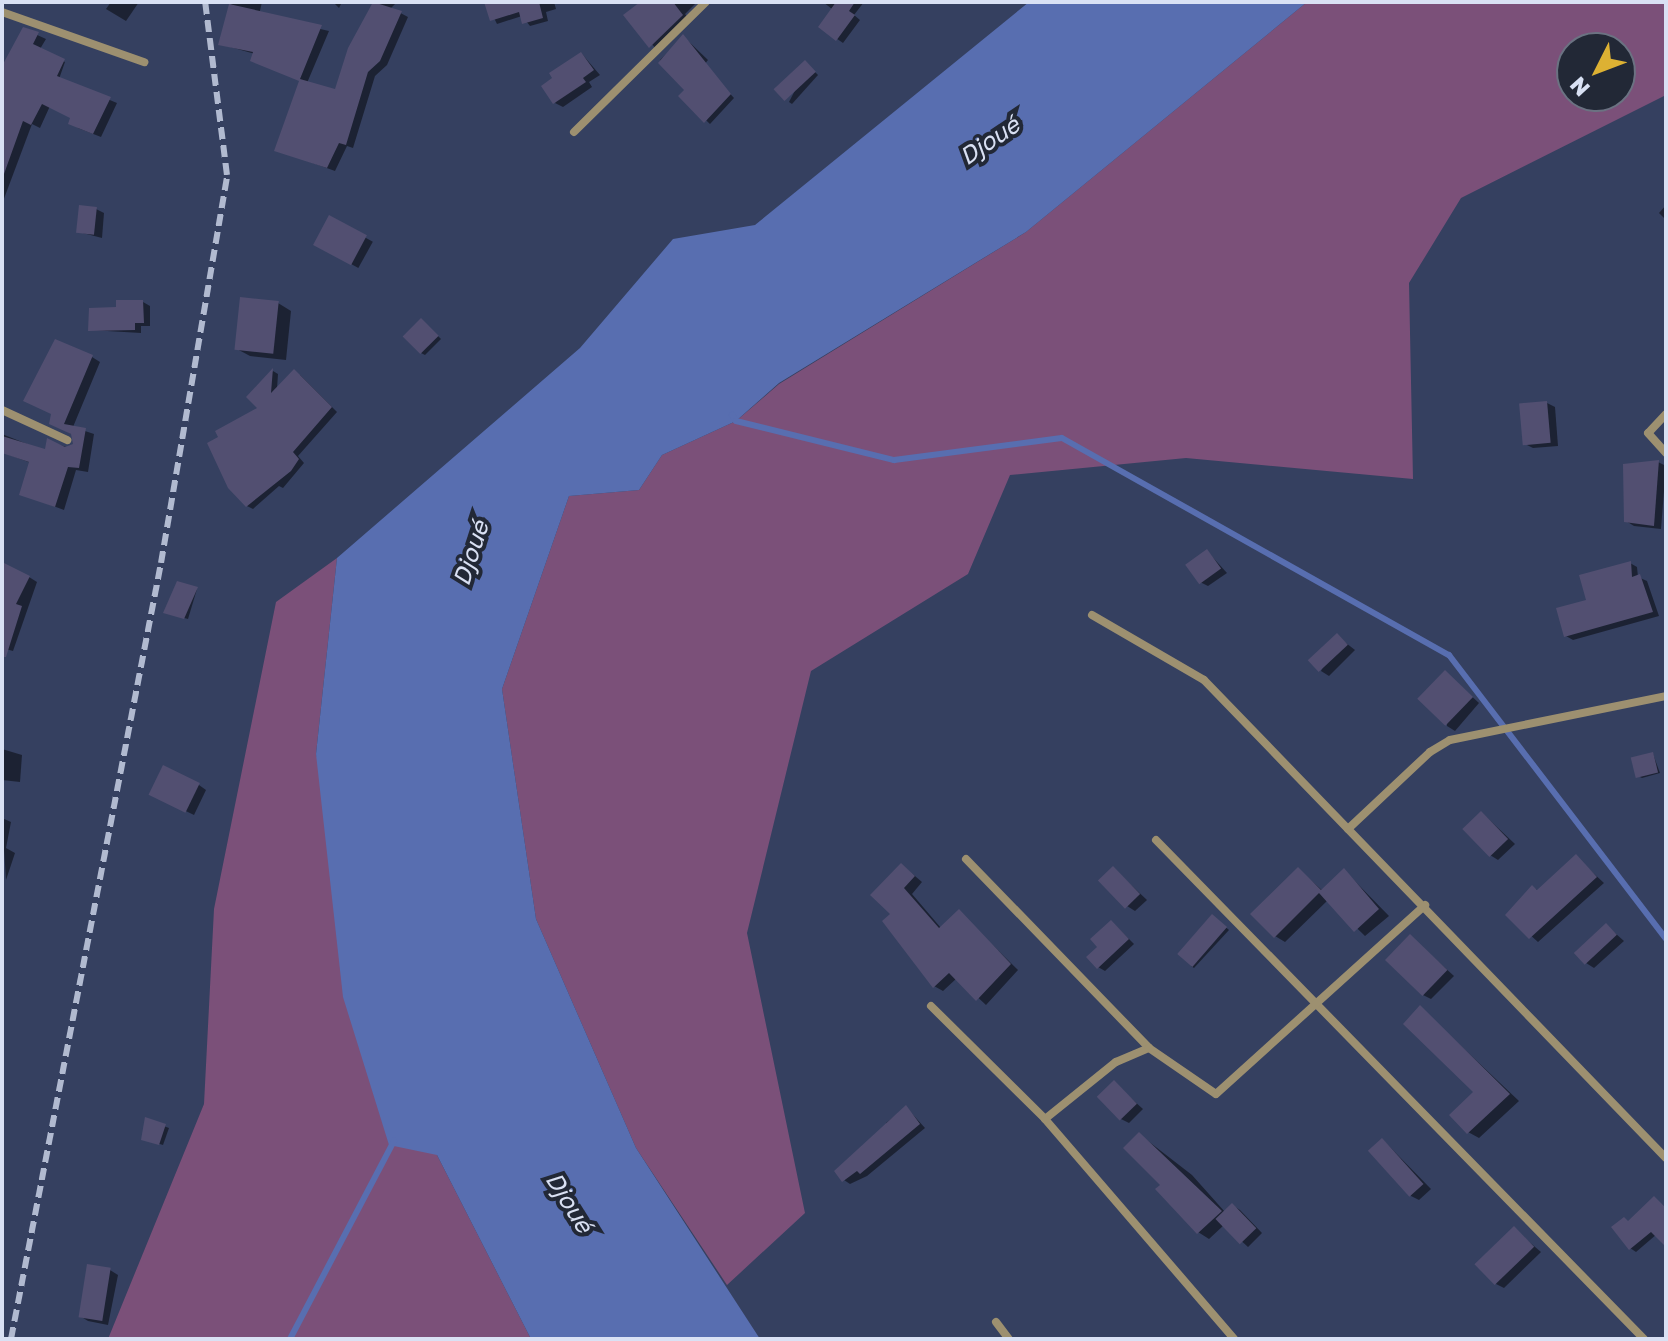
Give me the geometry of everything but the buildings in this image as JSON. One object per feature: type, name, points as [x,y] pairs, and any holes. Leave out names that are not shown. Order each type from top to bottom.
[{"type":"street","points":[[574,132],[706,2]]},
{"type":"street","points":[[2,12],[144,62]]},
{"type":"street","points":[[2,410],[67,440]]},
{"type":"street","points":[[1666,414],[1648,433],[1666,453]]},
{"type":"street","points":[[1092,615],[1204,680],[1425,905],[1666,1158]]},
{"type":"street","points":[[1348,829],[1430,752],[1450,740],[1666,696]]},
{"type":"street","points":[[1156,840],[1644,1339]]},
{"type":"street","points":[[966,859],[1149,1048],[1216,1094],[1425,905]]},
{"type":"street","points":[[931,1006],[1045,1119],[1234,1339]]},
{"type":"street","points":[[1045,1119],[1116,1062],[1149,1048]]},
{"type":"street","points":[[996,1322],[1009,1339]]},
{"type":"shaded area","points":[[1307,2],[1666,2],[1666,95],[1636,110],[1636,32],[1556,32],[1556,112],[1632,112],[1461,198],[1409,283],[1413,479],[1186,458],[1010,475],[968,574],[811,671],[747,933],[805,1213],[727,1285],[636,1148],[536,919],[502,689],[569,496],[639,490],[662,455],[736,421],[779,384],[1026,232]]},
{"type":"shaded area","points":[[337,558],[316,754],[437,1155],[531,1339],[108,1339],[204,1104],[214,909],[276,602]]},
{"type":"water","name":"Djoué","points":[[1029,2],[1307,2],[1026,232],[779,383],[736,421],[662,455],[639,490],[569,496],[502,689],[536,919],[636,1148],[760,1339],[531,1339],[437,1155],[389,1145],[343,997],[316,754],[337,558],[580,348],[673,239],[755,225]]},
{"type":"waterway","points":[[732,415],[736,421],[894,460],[1062,438],[1449,655],[1666,939]]},
{"type":"waterway","points":[[290,1339],[394,1141]]},
{"type":"railway","points":[[11,1339],[161,563],[227,175],[205,2]]}]
